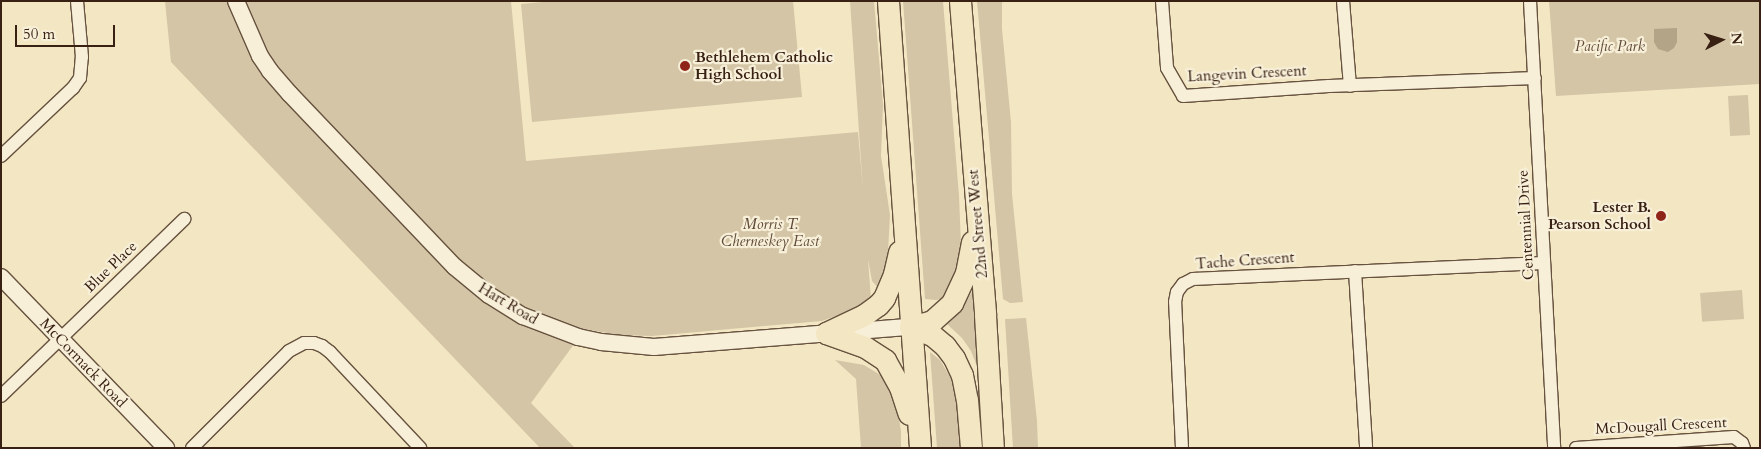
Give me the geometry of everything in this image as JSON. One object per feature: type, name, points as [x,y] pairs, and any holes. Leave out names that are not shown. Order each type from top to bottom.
[{"type":"highway","points":[[888,1],[919,442]]},
{"type":"highway","name":"22nd Street West","points":[[960,1],[993,448]]},
{"type":"highway","points":[[910,327],[932,320],[952,303],[966,273],[977,223]]},
{"type":"highway","points":[[826,333],[864,315],[884,298],[894,274],[904,235]]},
{"type":"highway","points":[[910,327],[932,335],[945,346],[954,358],[962,375],[967,400],[971,448]]},
{"type":"highway","points":[[826,333],[865,347],[885,360],[900,387],[919,442]]},
{"type":"street","points":[[1,156],[73,88],[80,78],[82,58],[77,1]]},
{"type":"street","name":"Hart Road","points":[[236,1],[260,56],[270,71],[296,100],[454,266],[489,295],[523,316],[578,337],[628,346],[670,347],[910,327]]},
{"type":"street","name":"Langevin Crescent","points":[[1162,1],[1167,68],[1183,96],[1536,78]]},
{"type":"street","points":[[1343,1],[1350,86]]},
{"type":"street","name":"Centennial Drive","points":[[1530,1],[1536,78],[1543,263],[1554,448]]},
{"type":"street","name":"Blue Place","points":[[1,396],[184,218]]},
{"type":"street","name":"Tache Crescent","points":[[1182,448],[1175,302],[1177,292],[1183,284],[1192,279],[1543,263]]},
{"type":"street","points":[[1355,271],[1366,448]]},
{"type":"street","name":"McCormack Road","points":[[1,277],[166,448]]},
{"type":"street","points":[[192,448],[289,352],[304,343],[314,343],[330,352],[420,448]]},
{"type":"street","name":"McDougall Crescent","points":[[1576,448],[1734,437],[1742,443],[1744,448]]},
{"type":"green space","name":"Morris T. Cherneskey East","points":[[165,1],[511,1],[526,161],[858,132],[863,190],[850,1],[874,1],[883,105],[881,156],[890,215],[887,271],[879,289],[872,281],[868,259],[871,299],[863,306],[822,321],[652,336],[618,335],[585,329],[531,403],[575,448],[540,448],[171,62]]},
{"type":"green space","name":"Bethlehem Catholic High School","points":[[554,1],[793,1],[802,97],[532,122],[521,4]]},
{"type":"green space","points":[[903,1],[943,1],[959,196],[961,245],[949,297],[936,300],[925,299]]},
{"type":"green space","points":[[977,1],[1002,1],[1002,29],[1011,122],[1012,194],[1023,302],[1010,303],[1003,299]]},
{"type":"green space","name":"Pacific Park","points":[[1549,1],[1760,1],[1760,84],[1556,96]]},
{"type":"green space","points":[[1748,95],[1750,135],[1730,136],[1728,96]]},
{"type":"green space","points":[[973,290],[978,369],[971,351],[962,338],[947,324],[962,308]]},
{"type":"green space","points":[[1742,290],[1744,319],[1702,322],[1700,293]]},
{"type":"green space","points":[[1026,318],[1038,448],[1013,448],[1005,319]]},
{"type":"green space","points":[[930,352],[940,360],[956,387],[962,448],[937,448]]},
{"type":"green space","points":[[835,360],[864,365],[882,376],[894,388],[901,431],[901,448],[861,448],[856,379]]},
{"type":"shaded area","points":[[1677,28],[1677,42],[1674,48],[1668,52],[1658,49],[1654,42],[1654,29]]},
{"type":"place","name":"Bethlehem Catholic High School","points":[[685,66]]},
{"type":"place","name":"Lester B. Pearson School","points":[[1661,216]]}]
